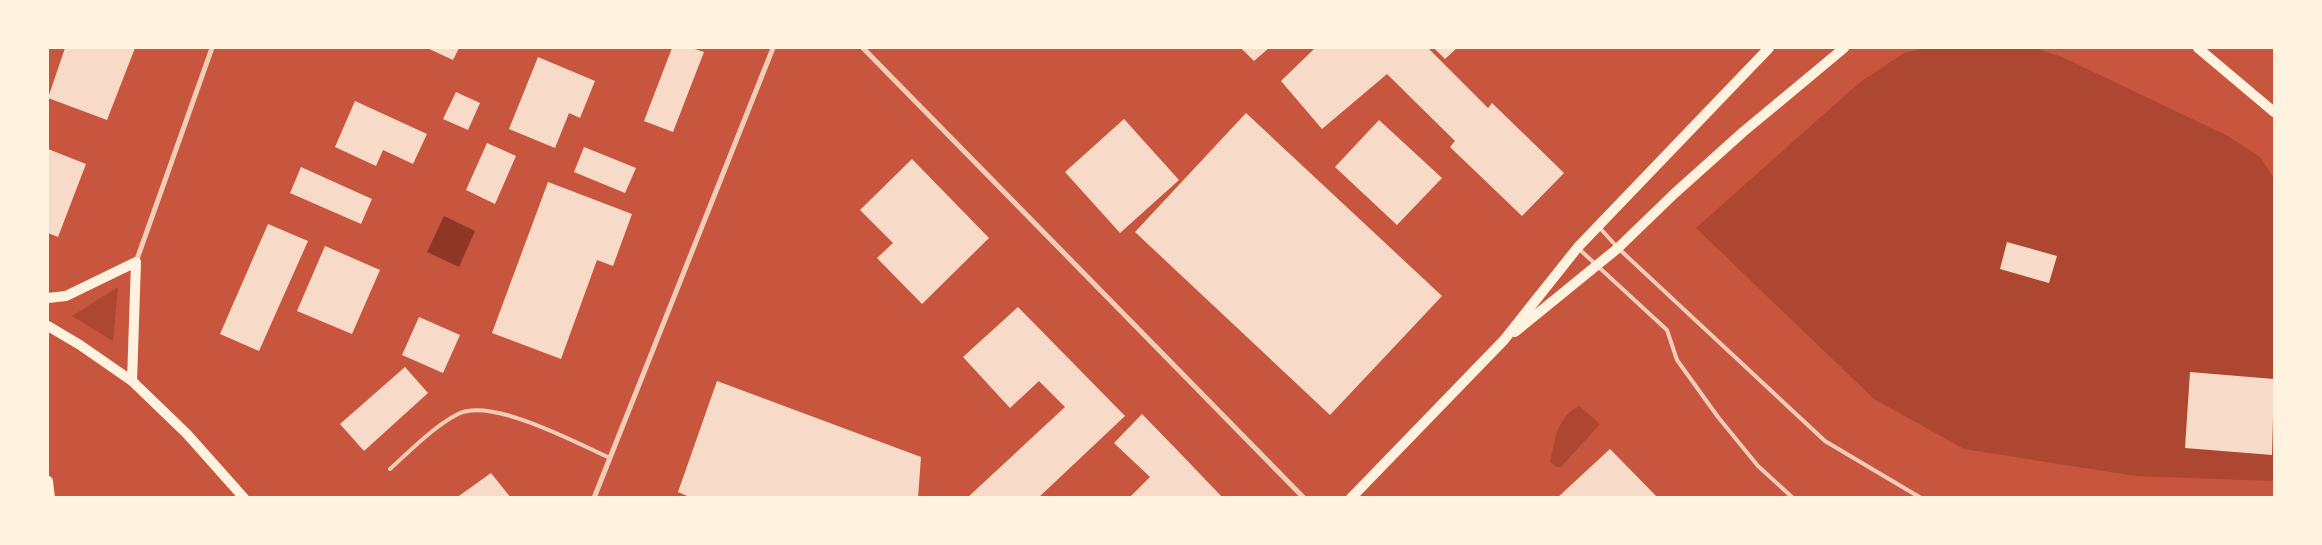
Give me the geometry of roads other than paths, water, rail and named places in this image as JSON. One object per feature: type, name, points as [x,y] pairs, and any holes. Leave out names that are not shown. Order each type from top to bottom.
[{"type":"main road","points":[[1351,498],[1504,340],[1578,247],[1769,48]]},
{"type":"main road","points":[[1504,340],[1618,248],[1743,132],[1844,48]]},
{"type":"main road","points":[[2198,48],[2274,112]]},
{"type":"main road","points":[[48,298],[66,296],[136,262],[132,380]]},
{"type":"main road","points":[[48,326],[132,380],[187,434],[244,498]]},
{"type":"main road","points":[[48,481],[50,498]]},
{"type":"street","points":[[136,262],[212,48]]},
{"type":"street","points":[[594,498],[773,48]]},
{"type":"street","points":[[863,48],[1304,498]]},
{"type":"lane","points":[[1598,226],[1618,248],[1825,441],[1921,498]]},
{"type":"lane","points":[[1578,247],[1596,266],[1667,330],[1677,360],[1718,417],[1758,466],[1793,498]]},
{"type":"lane","points":[[390,469],[436,429],[460,413],[483,410],[546,429],[610,458]]}]
